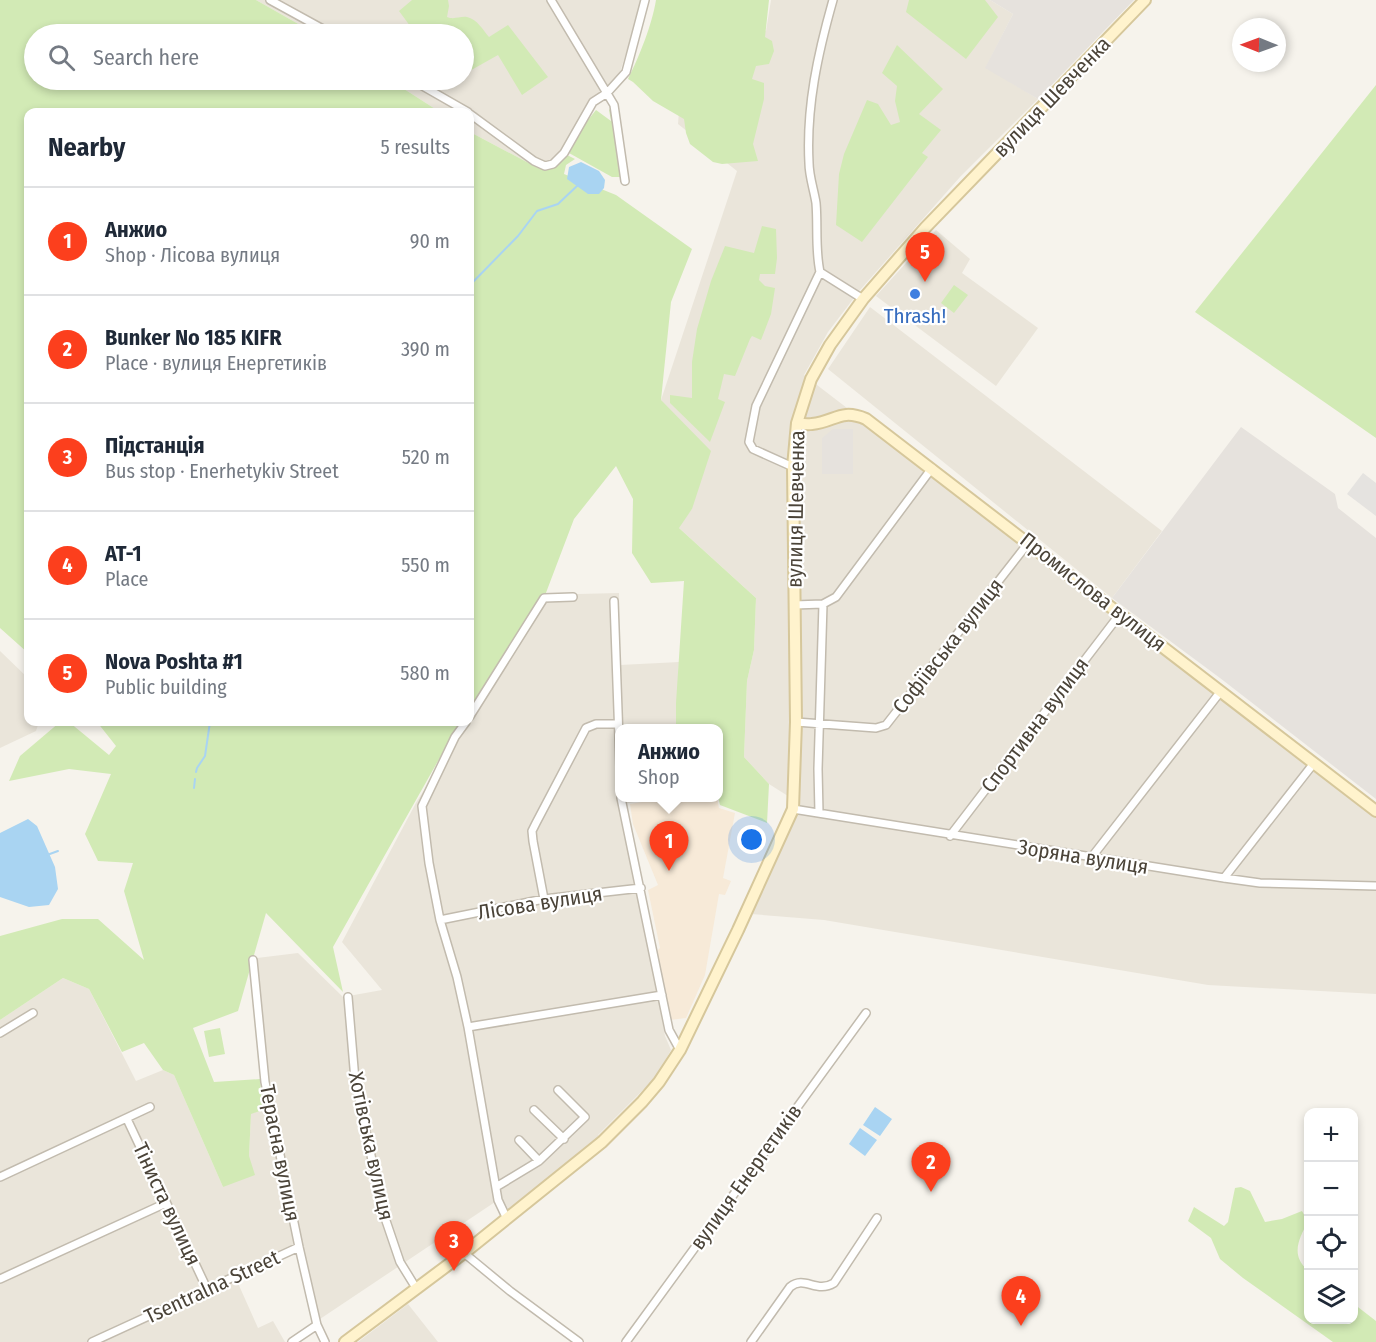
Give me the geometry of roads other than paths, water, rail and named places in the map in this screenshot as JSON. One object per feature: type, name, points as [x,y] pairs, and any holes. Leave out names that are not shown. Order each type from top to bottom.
[{"type":"street","points":[[270,0],[314,24]]},
{"type":"street","points":[[551,0],[614,105],[626,181]]},
{"type":"street","points":[[474,117],[534,161],[545,166],[553,164],[564,153],[593,102],[607,93],[626,72],[645,0]]},
{"type":"street","points":[[793,467],[753,449],[749,442],[756,406],[820,272],[817,258],[816,204],[809,166],[808,121],[812,89],[834,0]]},
{"type":"street","name":"вулиця Шевченка","points":[[345,1342],[464,1253],[617,1128],[659,1082],[680,1050],[793,809],[796,722],[793,467],[797,423],[803,401],[820,361],[863,299],[932,220],[1145,0]]},
{"type":"street","points":[[429,90],[460,108]]},
{"type":"street","points":[[820,272],[863,299]]},
{"type":"street","name":"Промислова вулиця","points":[[797,423],[812,424],[839,416],[860,416],[866,419],[1376,811]]},
{"type":"street","points":[[794,605],[823,604],[836,597],[932,468]]},
{"type":"street","name":"Софіївська вулиця","points":[[820,724],[876,728],[886,725],[1029,543]]},
{"type":"street","points":[[474,709],[544,598],[573,597]]},
{"type":"street","points":[[544,899],[532,831],[586,728],[596,724],[617,724],[614,601]]},
{"type":"street","points":[[819,813],[823,604]]},
{"type":"street","name":"Спортивна вулиця","points":[[950,836],[1120,614]]},
{"type":"street","points":[[1091,858],[1221,691]]},
{"type":"street","points":[[796,722],[820,724]]},
{"type":"street","points":[[463,726],[422,806],[429,863],[440,920],[457,977],[468,1027],[498,1200],[507,1219]]},
{"type":"street","points":[[1224,878],[1314,763]]},
{"type":"street","points":[[622,802],[669,1030],[680,1050]]},
{"type":"street","name":"Зоряна вулиця","points":[[793,809],[950,836],[1260,883],[1376,886]]},
{"type":"street","name":"Лісова вулиця","points":[[440,920],[544,899],[640,888]]},
{"type":"street","name":"Терасна вулиця","points":[[253,960],[265,1082],[299,1247],[317,1325],[325,1342]]},
{"type":"street","points":[[468,1027],[662,995]]},
{"type":"street","name":"Хотівська вулиця","points":[[348,997],[355,1080],[383,1212],[400,1262],[416,1288]]},
{"type":"street","points":[[0,1033],[33,1013]]},
{"type":"street","name":"вулиця Енергетиків","points":[[626,1342],[866,1013]]},
{"type":"street","points":[[496,1187],[539,1161],[585,1117],[558,1090]]},
{"type":"street","points":[[0,1177],[150,1107]]},
{"type":"street","points":[[534,1110],[564,1139]]},
{"type":"street","name":"Тіниста вулиця","points":[[127,1119],[207,1289]]},
{"type":"street","points":[[519,1140],[539,1161]]},
{"type":"street","points":[[0,1279],[166,1203]]},
{"type":"street","points":[[751,1342],[795,1282],[823,1288],[834,1283],[877,1218]]},
{"type":"street","name":"Tsentralna Street","points":[[92,1342],[299,1247]]},
{"type":"street","points":[[464,1253],[510,1291],[579,1342]]},
{"type":"street","points":[[292,1342],[317,1325]]},
{"type":"water","points":[[581,162],[599,171],[605,180],[604,188],[599,194],[588,194],[567,179],[569,167]]},
{"type":"water","points":[[28,819],[37,826],[55,867],[58,889],[49,905],[29,907],[0,897],[0,833]]},
{"type":"water","points":[[875,1107],[892,1119],[880,1136],[863,1125]]},
{"type":"water","points":[[860,1128],[877,1140],[865,1156],[849,1144]]},
{"type":"waterway","points":[[474,281],[518,236],[537,211],[558,204],[578,185]]},
{"type":"waterway","points":[[196,772],[205,756],[209,726]]},
{"type":"waterway","points":[[194,788],[195,779]]},
{"type":"waterway","points":[[47,855],[58,851]]},
{"type":"place","name":"Nova Poshta #1","points":[[925,282]]},
{"type":"place","name":"Thrash!","points":[[915,294]]},
{"type":"place","name":"Анжио","points":[[669,871]]},
{"type":"place","name":"Bunker No 185 KIFR","points":[[931,1192]]},
{"type":"place","name":"Підстанція","points":[[454,1271]]},
{"type":"place","name":"АТ-1","points":[[1021,1326]]}]
